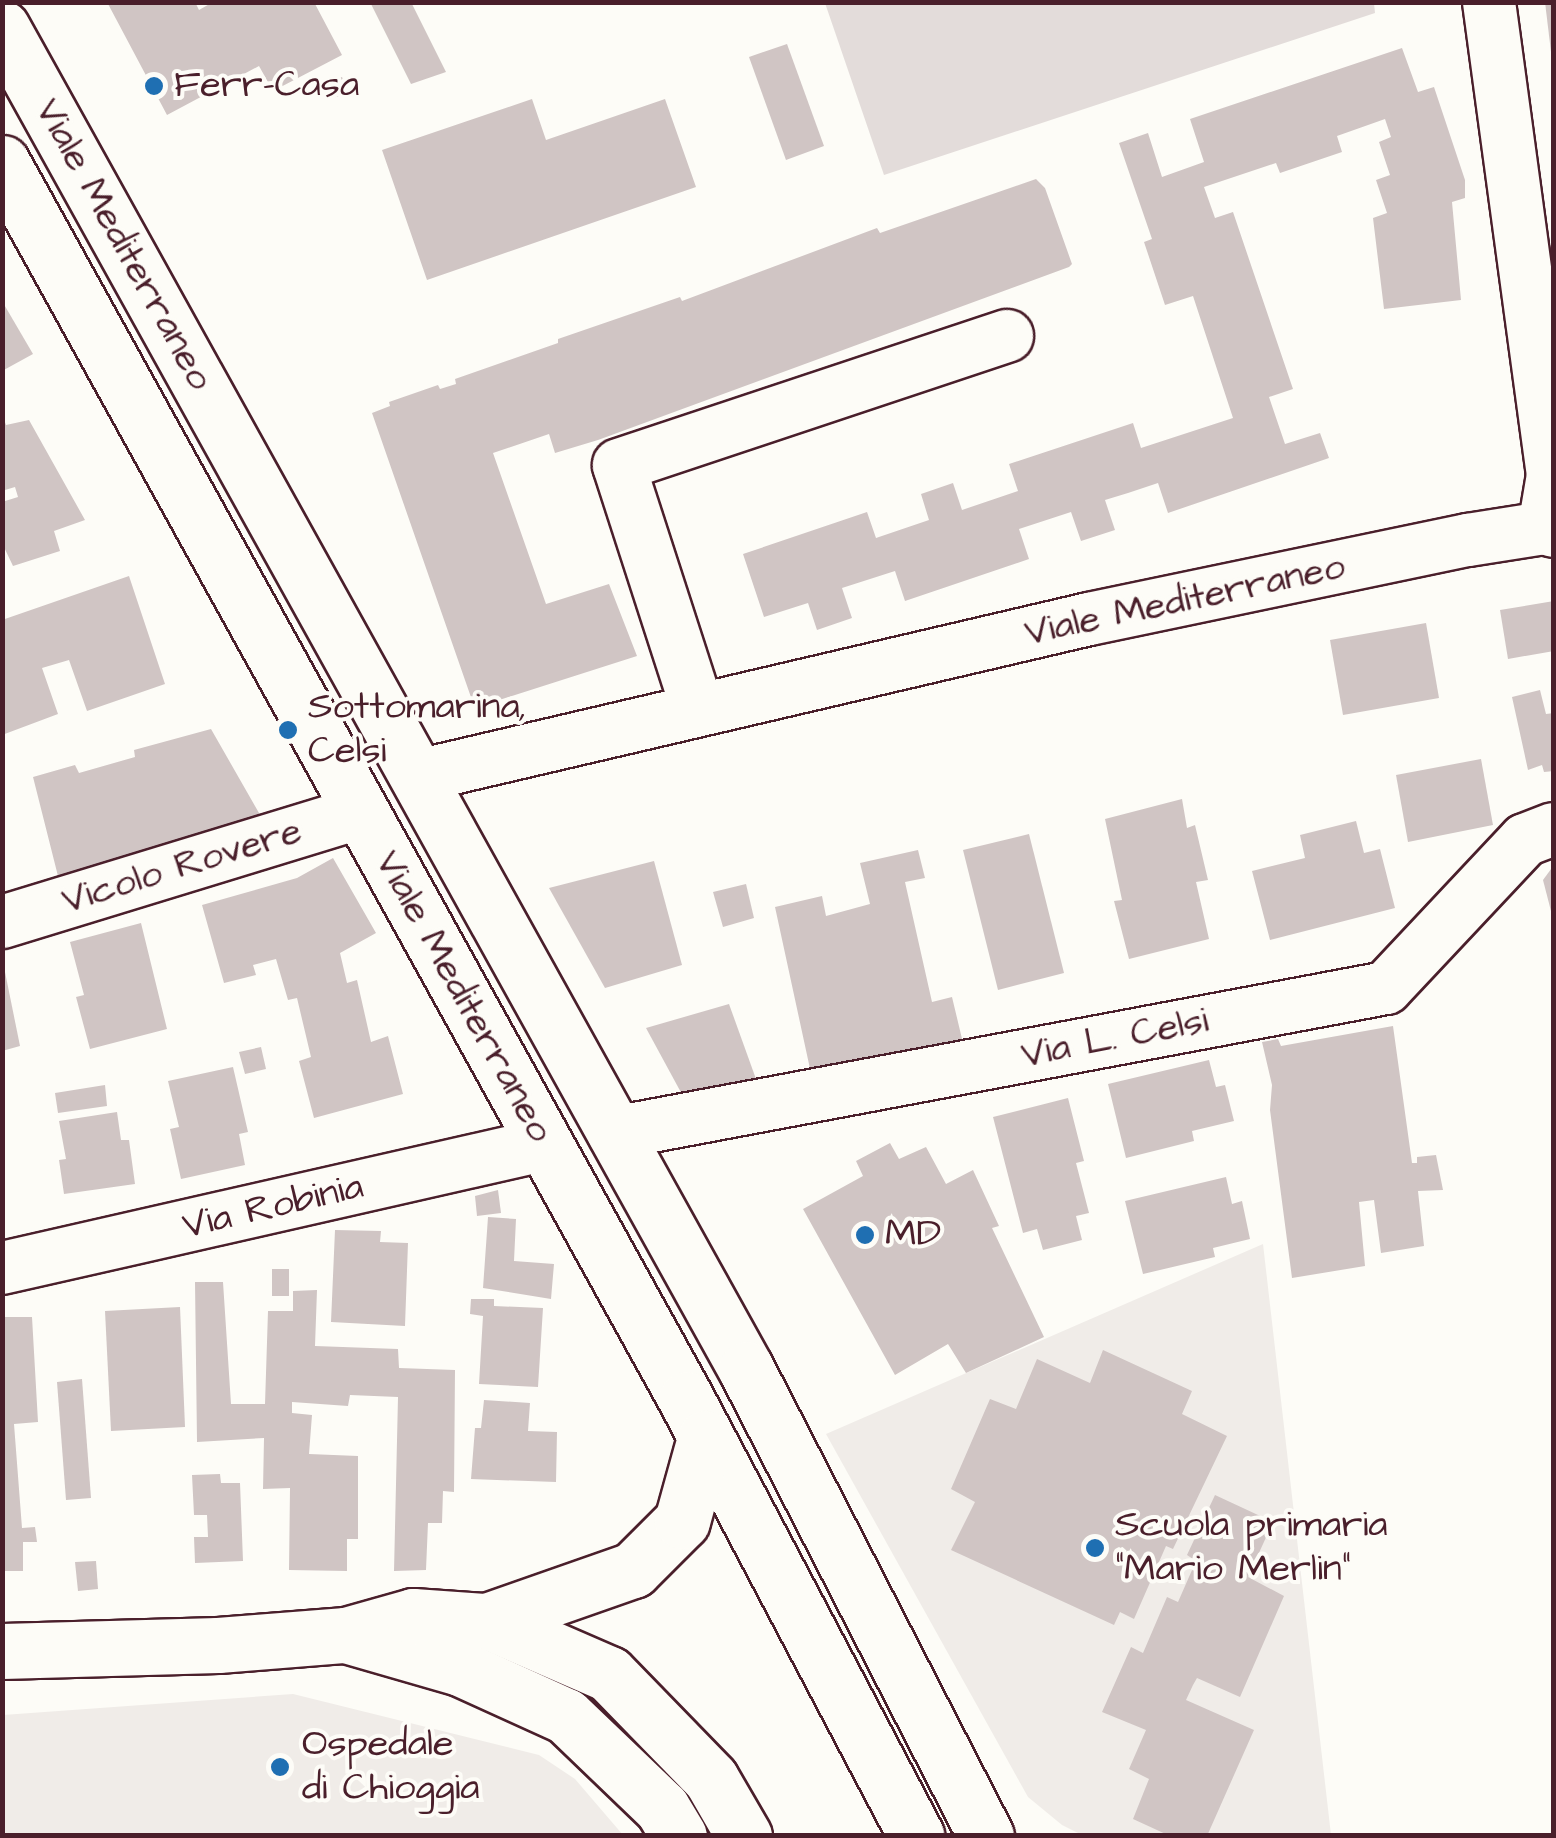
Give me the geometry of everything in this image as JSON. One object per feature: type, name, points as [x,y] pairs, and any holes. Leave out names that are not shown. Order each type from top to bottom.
[{"type":"street","name":"Viale Mediterraneo","points":[[418,776],[1090,620],[1468,540],[1549,530],[1553,475],[1490,2]]},
{"type":"street","name":"Viale Mediterraneo","points":[[2,28],[746,1370],[986,1836]]},
{"type":"street","name":"Viale Mediterraneo","points":[[2,163],[704,1438],[916,1836]]},
{"type":"street","points":[[698,710],[619,465],[1007,336]]},
{"type":"street","name":"Vicolo Rovere","points":[[2,922],[361,812]]},
{"type":"street","name":"Via L. Celsi","points":[[614,1133],[1386,988],[1526,840],[1554,830]]},
{"type":"street","name":"Via Robinia","points":[[2,1268],[543,1145]]},
{"type":"street","points":[[487,1621],[634,1570],[682,1521],[704,1438]]},
{"type":"street","points":[[2,1651],[218,1645],[346,1635],[413,1616],[487,1621],[609,1674],[711,1779],[744,1836]]},
{"type":"street","points":[[346,1635],[460,1668],[566,1716],[662,1808],[679,1836]]},
{"type":"shaded area","points":[[825,3],[1374,3],[1375,13],[884,175]]},
{"type":"shaded area","name":"Scuola primaria \"Mario Merlin\"","points":[[1263,1244],[1331,1835],[1084,1836],[1062,1825],[1028,1797],[826,1434]]},
{"type":"shaded area","name":"Ospedale di Chioggia","points":[[293,1694],[539,1755],[575,1779],[623,1835],[3,1835],[3,1715]]},
{"type":"building","points":[[107,2],[195,2],[199,10],[213,2],[314,2],[342,55],[273,91],[259,66],[167,115]]},
{"type":"building","points":[[370,2],[411,2],[446,72],[411,84]]},
{"type":"building","points":[[1545,2],[1554,2],[1554,52],[1551,52]]},
{"type":"building","points":[[787,44],[824,146],[786,160],[749,57]]},
{"type":"building","points":[[1402,48],[1418,92],[1434,87],[1465,180],[1465,198],[1452,202],[1461,300],[1384,309],[1373,218],[1387,213],[1376,180],[1390,175],[1379,142],[1391,137],[1385,119],[1337,136],[1342,152],[1280,173],[1276,163],[1204,187],[1215,218],[1233,212],[1293,389],[1269,397],[1285,444],[1320,433],[1329,458],[1168,513],[1158,483],[1105,500],[1115,530],[1081,541],[1071,512],[1019,529],[1029,559],[905,601],[895,571],[842,588],[852,618],[817,630],[808,603],[764,617],[743,554],[867,512],[876,538],[929,520],[921,494],[953,483],[962,510],[1018,491],[1009,464],[1133,423],[1141,448],[1233,418],[1193,296],[1165,305],[1144,242],[1152,239],[1119,143],[1148,133],[1162,177],[1204,162],[1190,119]]},
{"type":"building","points":[[342,77],[348,93],[327,100],[322,84]]},
{"type":"building","points":[[532,99],[546,140],[665,99],[696,187],[427,280],[382,150]]},
{"type":"building","points":[[1036,179],[1045,188],[1072,264],[1069,267],[598,440],[555,453],[549,434],[493,453],[546,604],[609,584],[637,656],[490,703],[489,697],[473,703],[372,413],[390,406],[389,402],[438,385],[440,389],[456,384],[455,379],[558,343],[558,339],[680,297],[682,301],[877,228],[880,233]]},
{"type":"building","points":[[2,301],[33,354],[2,371]]},
{"type":"building","points":[[3,417],[6,425],[29,420],[85,520],[54,531],[60,551],[13,566],[2,543],[2,502],[18,497],[15,487],[5,490],[2,482]]},
{"type":"building","points":[[129,576],[165,684],[87,711],[69,660],[42,668],[58,714],[2,735],[2,620]]},
{"type":"building","points":[[1554,601],[1554,651],[1508,659],[1500,610]]},
{"type":"building","points":[[1426,623],[1439,698],[1343,715],[1330,640]]},
{"type":"building","points":[[1540,690],[1546,714],[1554,713],[1554,771],[1544,772],[1542,765],[1528,770],[1512,697]]},
{"type":"building","points":[[211,729],[271,834],[61,888],[33,777],[75,765],[79,773],[135,757],[134,750]]},
{"type":"building","points":[[1481,759],[1493,825],[1408,842],[1396,775]]},
{"type":"building","points":[[1182,799],[1187,828],[1195,825],[1208,880],[1196,882],[1209,939],[1129,959],[1114,901],[1122,900],[1105,819]]},
{"type":"building","points":[[1356,821],[1364,853],[1380,849],[1395,908],[1270,940],[1252,871],[1305,858],[1300,835]]},
{"type":"building","points":[[1029,834],[1064,973],[998,990],[963,850]]},
{"type":"building","points":[[918,850],[925,878],[905,882],[932,1002],[952,997],[963,1043],[812,1078],[775,907],[822,896],[826,916],[870,904],[860,863]]},
{"type":"building","points":[[333,858],[376,933],[340,953],[347,983],[357,980],[371,1042],[388,1036],[403,1094],[314,1118],[299,1061],[311,1057],[297,998],[288,1000],[276,959],[253,965],[256,975],[224,983],[202,905],[297,878]]},
{"type":"building","points":[[654,861],[682,965],[605,988],[549,888]]},
{"type":"building","points":[[1554,865],[1554,915],[1552,915],[1543,880]]},
{"type":"building","points":[[746,884],[754,918],[723,927],[713,892]]},
{"type":"building","points":[[141,923],[167,1029],[90,1049],[76,997],[84,995],[70,942]]},
{"type":"building","points":[[2,968],[20,1046],[2,1051]]},
{"type":"building","points":[[729,1004],[756,1079],[684,1098],[646,1028]]},
{"type":"building","points":[[1393,1026],[1412,1163],[1417,1163],[1417,1157],[1436,1155],[1443,1190],[1418,1191],[1424,1246],[1381,1253],[1374,1200],[1359,1202],[1365,1266],[1292,1278],[1270,1110],[1272,1085],[1262,1042],[1278,1039],[1281,1046]]},
{"type":"building","points":[[261,1047],[266,1069],[245,1074],[239,1052]]},
{"type":"building","points":[[1209,1060],[1216,1087],[1225,1085],[1234,1121],[1192,1131],[1194,1141],[1126,1158],[1108,1084]]},
{"type":"building","points":[[233,1067],[248,1132],[239,1134],[245,1165],[181,1179],[170,1129],[179,1127],[168,1081]]},
{"type":"building","points":[[105,1085],[107,1106],[58,1113],[55,1093]]},
{"type":"building","points":[[1068,1098],[1084,1161],[1076,1163],[1089,1213],[1076,1216],[1082,1240],[1043,1250],[1037,1229],[1023,1233],[993,1117]]},
{"type":"building","points":[[117,1112],[121,1140],[129,1140],[135,1184],[64,1194],[59,1160],[66,1159],[59,1121]]},
{"type":"building","points":[[890,1143],[899,1159],[926,1147],[946,1184],[973,1170],[999,1226],[992,1228],[1044,1337],[966,1373],[948,1344],[895,1375],[803,1209],[863,1176],[856,1161]]},
{"type":"building","points":[[1226,1177],[1232,1204],[1242,1201],[1250,1239],[1213,1248],[1215,1257],[1143,1274],[1125,1201]]},
{"type":"building","points":[[498,1190],[501,1213],[477,1216],[475,1196]]},
{"type":"building","points":[[488,1217],[516,1219],[514,1261],[554,1264],[551,1299],[483,1288]]},
{"type":"building","points":[[335,1230],[381,1231],[380,1242],[408,1243],[405,1326],[331,1322]]},
{"type":"building","points":[[272,1269],[289,1269],[289,1296],[272,1296]]},
{"type":"building","points":[[195,1282],[223,1282],[231,1404],[265,1404],[268,1311],[293,1311],[293,1291],[317,1290],[315,1346],[398,1349],[399,1368],[455,1370],[454,1492],[443,1491],[442,1523],[428,1523],[426,1570],[394,1571],[398,1397],[350,1395],[348,1406],[292,1402],[292,1413],[312,1415],[309,1454],[358,1456],[358,1539],[347,1539],[347,1571],[289,1570],[290,1488],[263,1489],[264,1438],[197,1442]]},
{"type":"building","points":[[471,1299],[494,1299],[494,1306],[543,1308],[538,1387],[479,1384],[483,1316],[470,1314]]},
{"type":"building","points":[[180,1307],[185,1427],[111,1431],[105,1311]]},
{"type":"building","points":[[2,1317],[32,1317],[38,1422],[14,1424],[22,1528],[35,1527],[37,1542],[23,1542],[23,1571],[2,1571]]},
{"type":"building","points":[[1103,1350],[1192,1391],[1182,1414],[1227,1436],[1173,1549],[1166,1546],[1134,1619],[1120,1612],[1114,1625],[951,1550],[975,1502],[951,1489],[990,1399],[1016,1409],[1037,1359],[1090,1383]]},
{"type":"building","points":[[82,1379],[91,1498],[66,1500],[57,1382]]},
{"type":"building","points":[[484,1400],[530,1403],[528,1431],[557,1432],[556,1482],[471,1479],[475,1428],[481,1428]]},
{"type":"building","points":[[220,1474],[221,1483],[240,1483],[243,1561],[195,1563],[194,1537],[208,1537],[207,1515],[194,1515],[192,1475]]},
{"type":"building","points":[[1215,1495],[1273,1522],[1248,1577],[1284,1596],[1240,1697],[1197,1678],[1193,1685],[1186,1700],[1254,1730],[1207,1836],[1170,1836],[1133,1819],[1149,1779],[1129,1769],[1146,1730],[1102,1712],[1131,1647],[1143,1653],[1167,1597],[1178,1602],[1196,1561],[1187,1555]]},
{"type":"building","points":[[96,1561],[98,1589],[78,1591],[75,1562]]},
{"type":"place","name":"Ferr-Casa","points":[[154,86]]},
{"type":"place","name":"Sottomarina, Celsi","points":[[288,730]]},
{"type":"place","name":"MD","points":[[865,1235]]},
{"type":"place","name":"Scuola primaria \"Mario Merlin\"","points":[[1095,1548]]},
{"type":"place","name":"Ospedale di Chioggia","points":[[280,1767]]}]
